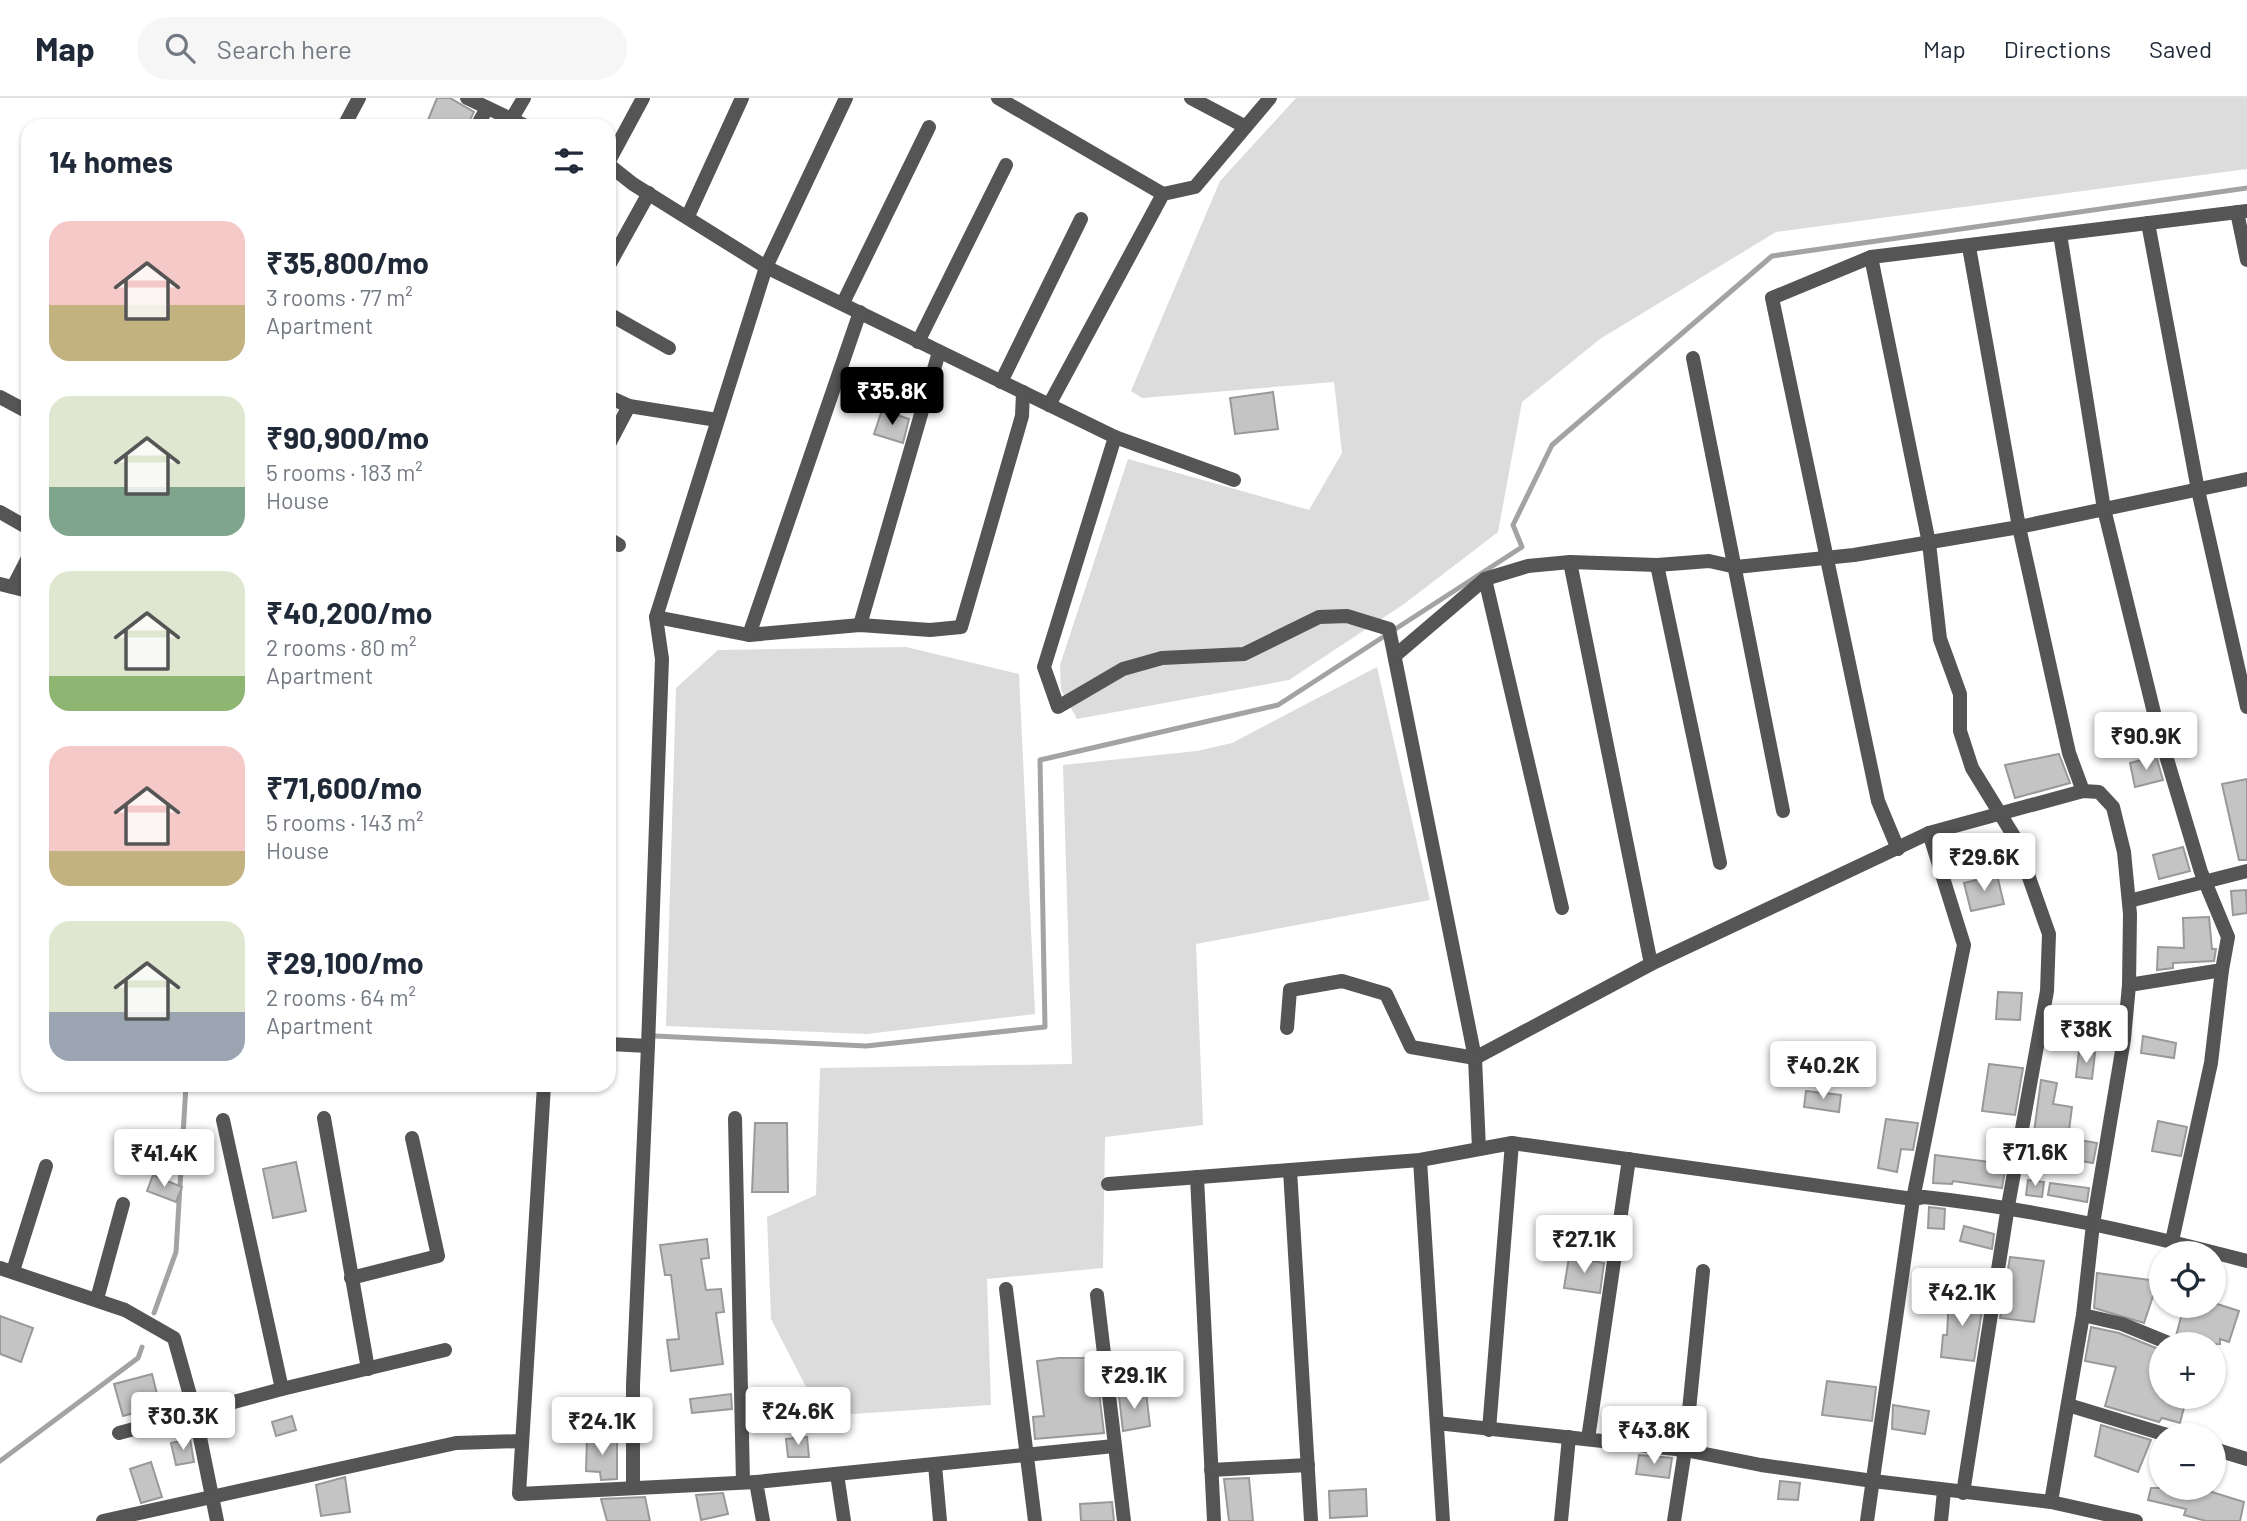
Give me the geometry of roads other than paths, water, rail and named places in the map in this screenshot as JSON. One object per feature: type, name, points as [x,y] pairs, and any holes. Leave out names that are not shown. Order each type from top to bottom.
[{"type":"street","points":[[348,119],[359,98]]},
{"type":"street","points":[[467,98],[510,119]]},
{"type":"street","points":[[513,119],[524,98]]},
{"type":"street","points":[[616,150],[643,98]]},
{"type":"street","points":[[688,216],[742,98]]},
{"type":"street","points":[[633,1488],[633,1385],[649,1046],[661,671],[656,617],[766,267],[846,98]]},
{"type":"street","points":[[998,98],[1163,194],[1195,187],[1244,125],[1270,98]]},
{"type":"street","points":[[1191,98],[1244,125]]},
{"type":"street","points":[[481,119],[487,108]]},
{"type":"street","points":[[843,303],[929,127]]},
{"type":"street","points":[[918,342],[1006,165]]},
{"type":"street","points":[[616,168],[649,193],[766,267],[1115,437],[1234,480]]},
{"type":"street","points":[[616,252],[649,193]]},
{"type":"street","points":[[1049,405],[1163,194]]},
{"type":"street","points":[[1898,849],[1878,801],[1829,558],[1772,298],[1871,257],[1969,247],[2242,211],[2247,260]]},
{"type":"street","points":[[1001,382],[1081,219]]},
{"type":"street","points":[[2148,223],[2197,490],[2247,707]]},
{"type":"street","points":[[1108,1184],[1420,1160],[1512,1143],[1913,1199],[1924,1197],[2008,1206],[2172,1241],[2211,1063],[2228,937],[2204,880],[2158,729],[2104,509],[2060,234]]},
{"type":"street","points":[[1969,247],[2019,527],[2069,753],[2083,791]]},
{"type":"street","points":[[1871,257],[1929,543],[1940,639],[1960,694],[1960,732],[1972,768],[2015,838],[2049,934],[2047,991],[2008,1206],[1963,1493]]},
{"type":"street","points":[[749,635],[860,312]]},
{"type":"street","points":[[616,318],[669,348]]},
{"type":"street","points":[[860,625],[939,352]]},
{"type":"street","points":[[1693,358],[1783,811]]},
{"type":"street","points":[[656,617],[749,635],[860,625],[930,630],[961,626],[1022,416],[1023,392]]},
{"type":"street","points":[[0,397],[21,408]]},
{"type":"street","points":[[616,400],[629,406],[717,420]]},
{"type":"street","points":[[616,431],[629,406]]},
{"type":"street","points":[[1115,437],[1044,667],[1058,707],[1123,669],[1162,658],[1244,654],[1319,617],[1347,616],[1393,641]]},
{"type":"street","points":[[1393,641],[1485,579],[1528,566],[1570,562],[1657,565],[1709,561],[1736,566],[1829,558],[2019,527],[2247,479]]},
{"type":"street","points":[[0,512],[21,524]]},
{"type":"street","points":[[1570,562],[1651,964]]},
{"type":"street","points":[[1657,565],[1720,863]]},
{"type":"street","points":[[7,586],[21,567]]},
{"type":"street","points":[[1485,579],[1562,908]]},
{"type":"street","points":[[1393,641],[1475,1058],[1479,1149]]},
{"type":"street","points":[[1287,1028],[1290,990],[1342,981],[1386,994],[1411,1047],[1475,1058],[1651,964],[1929,833],[2083,791],[2099,792],[2113,807],[2124,852],[2129,901],[2129,985],[2124,1040],[2092,1224],[2083,1315],[2051,1502]]},
{"type":"street","points":[[1867,1521],[1913,1199],[1964,945],[1929,833]]},
{"type":"street","points":[[2129,901],[2247,871]]},
{"type":"street","points":[[2129,985],[2222,970]]},
{"type":"street","points":[[616,1044],[649,1046]]},
{"type":"street","points":[[544,1092],[519,1494],[750,1482],[1114,1446]]},
{"type":"street","points":[[324,1118],[368,1368]]},
{"type":"street","points":[[735,1118],[750,1482],[763,1521]]},
{"type":"street","points":[[223,1119],[282,1389]]},
{"type":"street","points":[[351,1278],[438,1256],[412,1138]]},
{"type":"street","points":[[1489,1430],[1512,1143]]},
{"type":"street","points":[[1588,1439],[1629,1159]]},
{"type":"street","points":[[1420,1160],[1443,1521]]},
{"type":"street","points":[[46,1166],[7,1269],[125,1310],[174,1338],[195,1413],[217,1521]]},
{"type":"street","points":[[1290,1170],[1311,1521]]},
{"type":"street","points":[[1196,1177],[1214,1521]]},
{"type":"street","points":[[97,1299],[123,1203]]},
{"type":"street","points":[[2226,1255],[2247,1261]]},
{"type":"street","points":[[1674,1521],[1685,1450],[1703,1271]]},
{"type":"street","points":[[1006,1289],[1035,1521]]},
{"type":"street","points":[[1097,1295],[1124,1521]]},
{"type":"street","points":[[2083,1315],[2122,1324],[2149,1335]]},
{"type":"street","points":[[119,1433],[282,1389],[445,1350]]},
{"type":"street","points":[[2068,1405],[2149,1430]]},
{"type":"street","points":[[1437,1423],[1685,1450],[1761,1465],[1872,1481],[2051,1502],[2137,1521]]},
{"type":"street","points":[[1561,1521],[1569,1437]]},
{"type":"street","points":[[103,1521],[456,1443],[522,1441]]},
{"type":"street","points":[[2226,1453],[2247,1459]]},
{"type":"street","points":[[935,1465],[940,1521]]},
{"type":"street","points":[[1211,1470],[1308,1465]]},
{"type":"street","points":[[837,1474],[844,1521]]},
{"type":"street","points":[[1941,1521],[1944,1491]]},
{"type":"waterway","points":[[655,1036],[866,1046],[1045,1027],[1040,760],[1278,705],[1522,547],[1513,525],[1552,445],[1772,256],[2247,188]]},
{"type":"waterway","points":[[154,1313],[176,1252],[186,1092]]},
{"type":"waterway","points":[[0,1461],[138,1358],[142,1347]]}]
